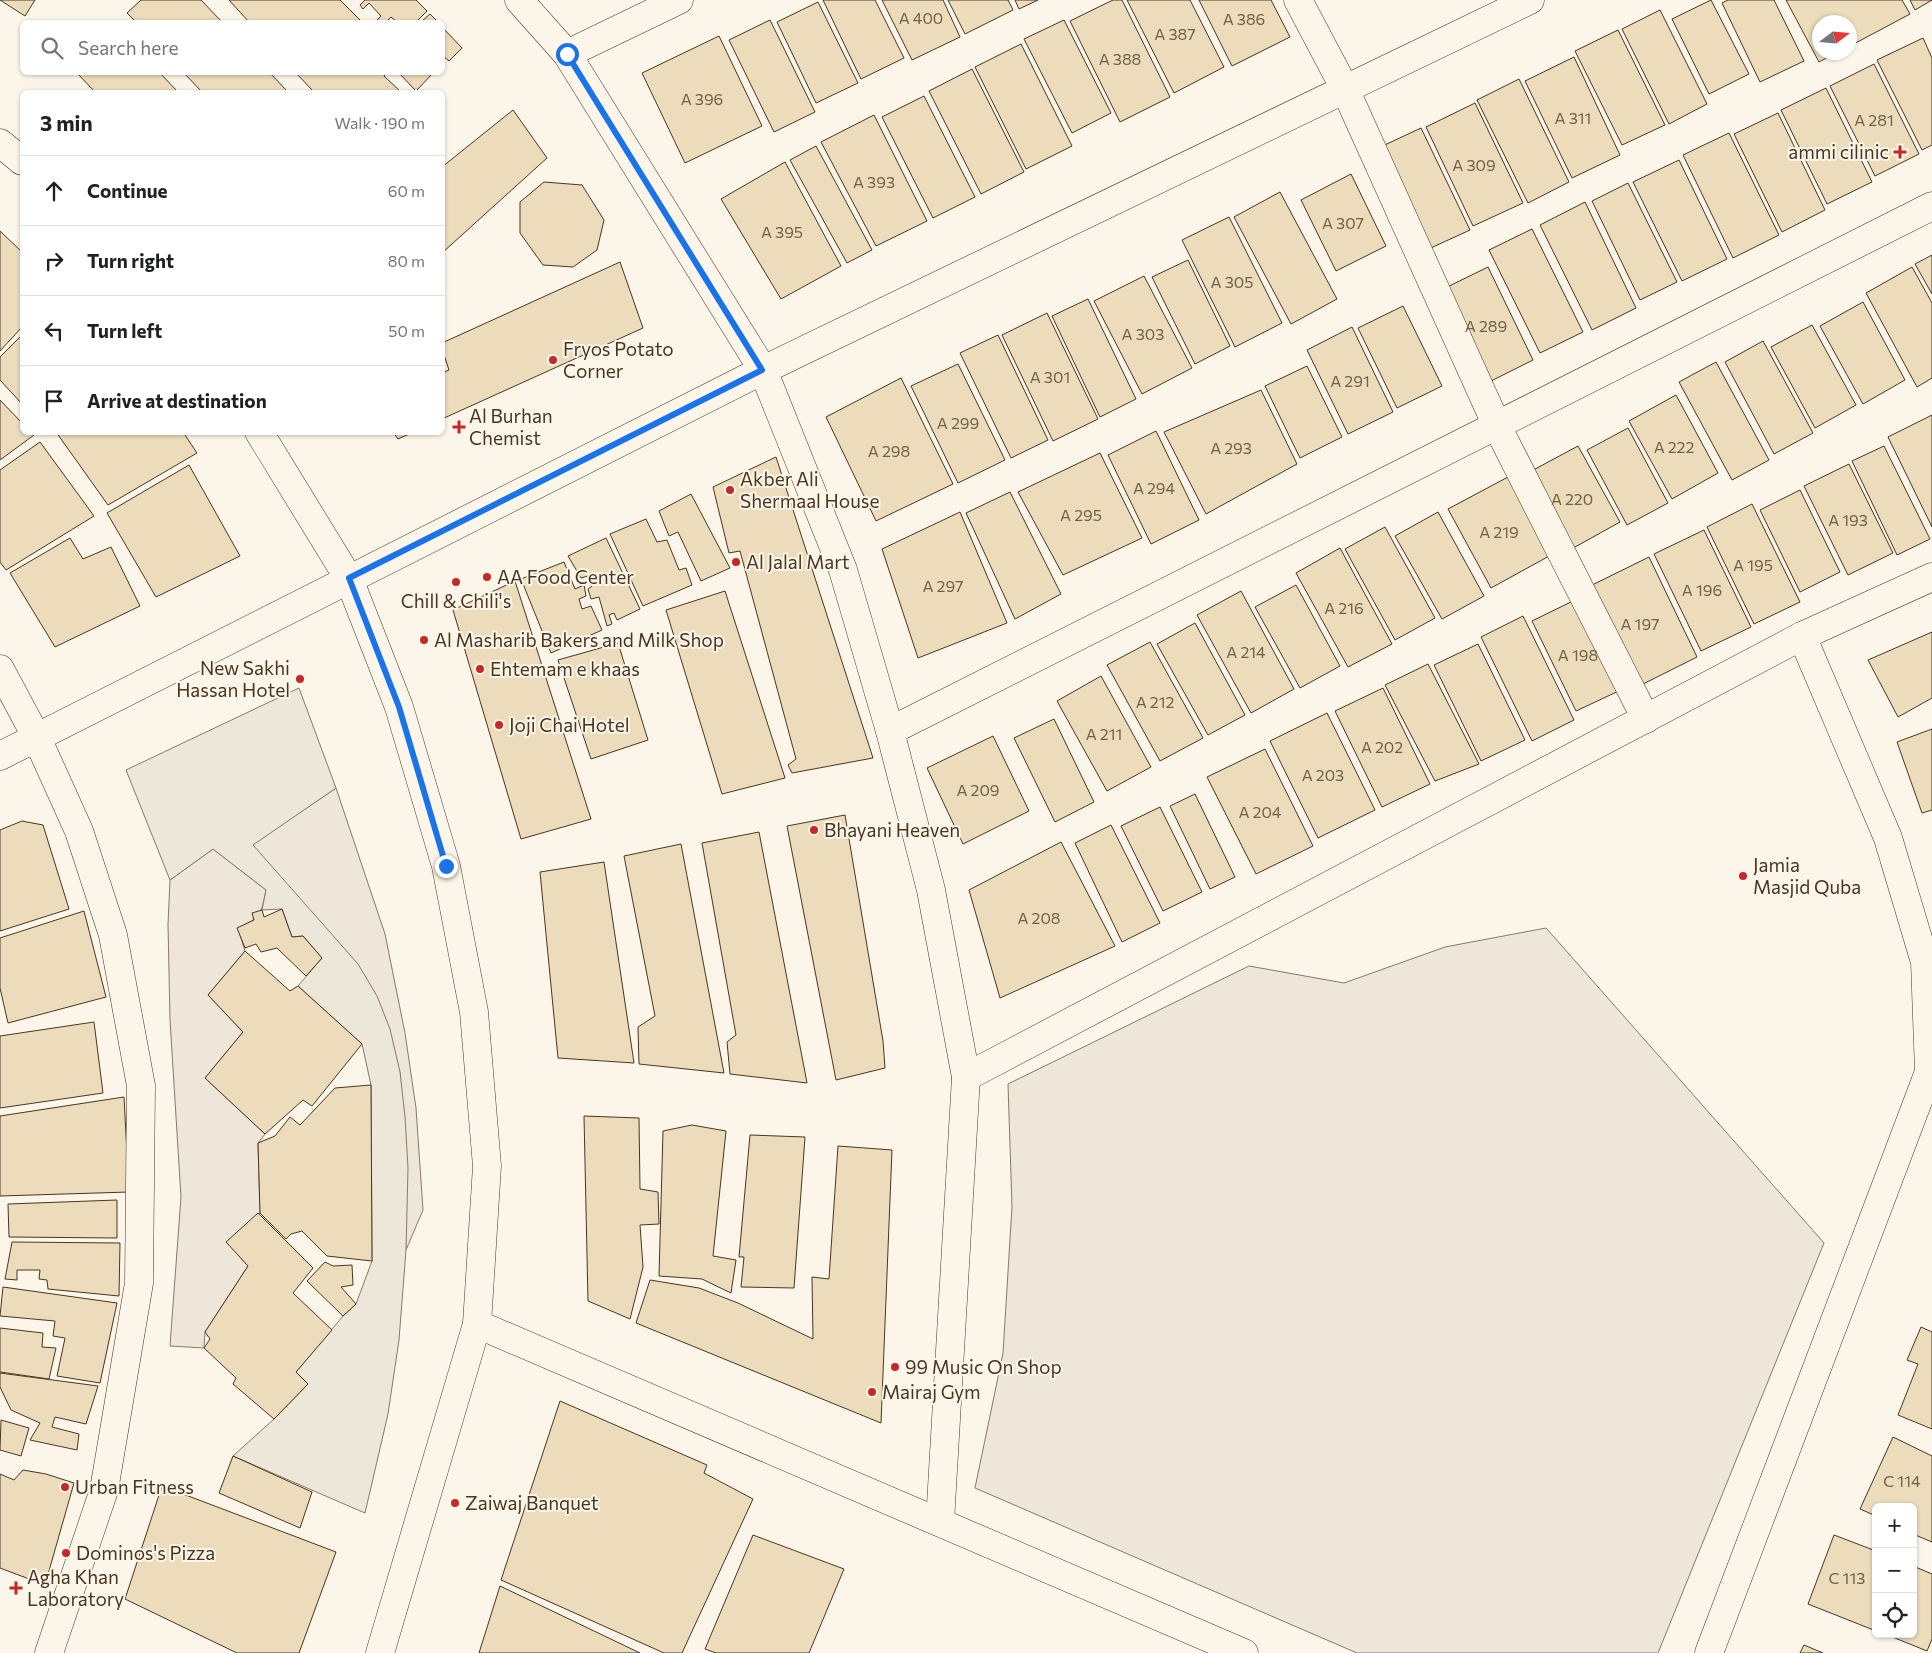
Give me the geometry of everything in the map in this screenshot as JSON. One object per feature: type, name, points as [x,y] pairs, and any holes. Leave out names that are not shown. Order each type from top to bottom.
[{"type":"street","points":[[519,0],[567,54],[762,370],[843,570],[890,731],[931,890],[966,1077],[940,1522]]},
{"type":"street","points":[[567,54],[679,0]]},
{"type":"street","points":[[1298,0],[1345,89],[1496,426],[1646,719]]},
{"type":"street","points":[[0,756],[762,370],[1530,0]]},
{"type":"street","points":[[0,143],[20,160]]},
{"type":"street","points":[[890,731],[1932,206]]},
{"type":"street","points":[[261,435],[349,578],[399,707],[446,866],[474,1012],[487,1166],[476,1324],[380,1653]]},
{"type":"street","points":[[966,1077],[1802,636],[1932,577]]},
{"type":"street","points":[[1709,1653],[1931,1072],[1925,962],[1888,838],[1802,636]]},
{"type":"street","points":[[0,669],[37,738],[79,831],[113,935],[141,1086],[139,1283],[104,1490],[48,1653]]},
{"type":"street","points":[[476,1324],[1244,1653]]},
{"type":"shaded area","points":[[299,688],[336,788],[253,845],[358,964],[377,996],[390,1029],[400,1072],[405,1117],[408,1168],[406,1250],[399,1340],[388,1414],[365,1513],[233,1456],[274,1419],[308,1384],[296,1372],[343,1316],[356,1304],[372,1261],[371,1085],[362,1044],[298,986],[322,958],[303,936],[292,937],[282,909],[262,910],[266,890],[213,849],[170,880],[126,770]]},
{"type":"shaded area","points":[[336,788],[385,934],[405,1033],[416,1108],[423,1210],[406,1250],[400,1072],[252,845]]},
{"type":"shaded area","points":[[213,849],[266,890],[259,914],[256,918],[238,928],[245,951],[208,995],[243,1032],[205,1078],[265,1134],[258,1143],[260,1213],[227,1242],[248,1266],[205,1332],[204,1348],[170,1346],[181,1197],[170,1020],[168,924],[170,880]]},
{"type":"shaded area","points":[[1546,928],[1824,1243],[1658,1653],[1357,1653],[975,1488],[1003,1353],[1012,1207],[1008,1084],[1249,966],[1344,983],[1445,947]]},
{"type":"building","points":[[0,0],[35,0],[25,16]]},
{"type":"building","points":[[141,0],[201,0],[220,20],[134,20],[127,13]]},
{"type":"building","points":[[229,0],[340,0],[360,20],[247,20]]},
{"type":"building","points":[[365,0],[416,0],[427,11],[418,20],[395,20],[391,17],[388,20],[377,20],[381,16],[369,3],[363,9],[360,5]]},
{"type":"building","points":[[823,0],[875,0],[904,58],[861,79]]},
{"type":"building","points":[[882,0],[943,0],[960,37],[912,60]]},
{"type":"building","points":[[948,0],[1008,0],[1013,10],[965,34]]},
{"type":"building","points":[[1015,0],[1038,0],[1019,9]]},
{"type":"building","points":[[1113,0],[1122,0],[1170,97],[1120,122],[1070,21]]},
{"type":"building","points":[[1127,0],[1190,0],[1224,67],[1174,93]]},
{"type":"building","points":[[1199,0],[1271,0],[1290,37],[1232,66]]},
{"type":"building","points":[[1711,0],[1749,74],[1709,94],[1672,19]]},
{"type":"building","points":[[1728,0],[1774,0],[1804,61],[1760,82],[1722,3]]},
{"type":"building","points":[[1786,0],[1902,0],[1910,14],[1857,42],[1857,15],[1812,15],[1812,49]]},
{"type":"building","points":[[1910,0],[1932,0],[1915,10]]},
{"type":"building","points":[[818,2],[858,83],[816,103],[777,22]]},
{"type":"building","points":[[1660,10],[1707,104],[1669,124],[1622,29]]},
{"type":"building","points":[[430,14],[436,20],[423,20]]},
{"type":"building","points":[[770,20],[815,112],[774,132],[729,40]]},
{"type":"building","points":[[1064,20],[1111,113],[1072,133],[1024,39]]},
{"type":"building","points":[[445,30],[462,48],[449,61],[445,58]]},
{"type":"building","points":[[1618,30],[1665,125],[1622,145],[1575,51]]},
{"type":"building","points":[[719,36],[762,126],[685,163],[642,73]]},
{"type":"building","points":[[1923,38],[1932,58],[1932,145],[1922,150],[1877,60]]},
{"type":"building","points":[[1021,44],[1072,146],[1026,169],[975,67]]},
{"type":"building","points":[[1574,57],[1620,155],[1572,178],[1525,81]]},
{"type":"building","points":[[1874,64],[1919,154],[1875,176],[1830,86]]},
{"type":"building","points":[[972,69],[1024,172],[981,194],[929,91]]},
{"type":"building","points":[[79,75],[162,75],[176,90],[93,90]]},
{"type":"building","points":[[186,75],[272,75],[286,90],[200,90]]},
{"type":"building","points":[[298,75],[385,75],[399,90],[312,90]]},
{"type":"building","points":[[401,75],[431,75],[417,90]]},
{"type":"building","points":[[1519,79],[1569,182],[1528,203],[1477,100]]},
{"type":"building","points":[[1826,88],[1872,182],[1827,204],[1781,110]]},
{"type":"building","points":[[924,96],[975,197],[933,218],[882,117]]},
{"type":"building","points":[[1475,103],[1523,203],[1473,226],[1426,127]]},
{"type":"building","points":[[513,110],[547,158],[445,250],[445,165]]},
{"type":"building","points":[[1778,113],[1825,210],[1782,232],[1734,134]]},
{"type":"building","points":[[874,115],[927,221],[876,246],[821,142]]},
{"type":"building","points":[[1421,128],[1470,230],[1422,252],[1374,150]]},
{"type":"building","points":[[1729,133],[1779,235],[1733,258],[1683,155]]},
{"type":"building","points":[[816,146],[872,250],[847,263],[790,160]]},
{"type":"building","points":[[1679,160],[1727,259],[1682,281],[1633,182]]},
{"type":"building","points":[[785,162],[841,266],[781,299],[721,199]]},
{"type":"building","points":[[1351,174],[1386,246],[1336,271],[1301,200]]},
{"type":"building","points":[[544,182],[582,185],[604,220],[597,250],[573,267],[543,265],[520,233],[520,202]]},
{"type":"building","points":[[1628,183],[1677,282],[1640,300],[1592,201]]},
{"type":"building","points":[[1280,192],[1337,299],[1291,324],[1234,217]]},
{"type":"building","points":[[1585,202],[1636,308],[1592,330],[1540,225]]},
{"type":"building","points":[[1229,217],[1282,323],[1235,347],[1182,240]]},
{"type":"building","points":[[1532,229],[1583,332],[1540,353],[1489,250]]},
{"type":"building","points":[[0,231],[20,250],[20,329],[0,351]]},
{"type":"building","points":[[1932,255],[1932,294],[1915,264]]},
{"type":"building","points":[[1188,260],[1230,346],[1195,364],[1152,277]]},
{"type":"building","points":[[620,262],[643,328],[445,418],[445,372],[449,370],[445,358],[445,342]]},
{"type":"building","points":[[1488,267],[1533,360],[1485,384],[1439,291]]},
{"type":"building","points":[[1912,267],[1932,303],[1932,378],[1917,387],[1866,293]]},
{"type":"building","points":[[1144,276],[1192,368],[1142,394],[1094,301]]},
{"type":"building","points":[[1088,299],[1136,399],[1100,417],[1052,316]]},
{"type":"building","points":[[1863,302],[1905,380],[1863,404],[1820,326]]},
{"type":"building","points":[[1403,306],[1442,386],[1397,408],[1358,328]]},
{"type":"building","points":[[1047,313],[1098,419],[1053,441],[1002,335]]},
{"type":"building","points":[[1812,325],[1856,405],[1815,428],[1771,347]]},
{"type":"building","points":[[1352,327],[1393,412],[1348,434],[1307,350]]},
{"type":"building","points":[[998,335],[1048,440],[1011,458],[960,353]]},
{"type":"building","points":[[20,337],[20,402],[0,380],[0,357]]},
{"type":"building","points":[[1763,341],[1813,433],[1774,454],[1725,362]]},
{"type":"building","points":[[1716,362],[1769,460],[1732,480],[1679,382]]},
{"type":"building","points":[[958,364],[1005,460],[958,483],[911,386]]},
{"type":"building","points":[[1307,366],[1342,437],[1300,458],[1265,386]]},
{"type":"building","points":[[901,378],[953,484],[876,521],[826,417]]},
{"type":"building","points":[[1261,390],[1297,464],[1206,514],[1164,432]]},
{"type":"building","points":[[1676,395],[1718,473],[1672,499],[1629,421]]},
{"type":"building","points":[[0,400],[20,421],[20,435],[34,435],[0,460]]},
{"type":"building","points":[[1932,415],[1932,527],[1888,437]]},
{"type":"building","points":[[1628,428],[1668,503],[1627,525],[1587,450]]},
{"type":"building","points":[[1156,431],[1199,520],[1151,544],[1108,455]]},
{"type":"building","points":[[58,435],[185,435],[197,453],[108,505]]},
{"type":"building","points":[[395,435],[407,435],[398,439]]},
{"type":"building","points":[[40,442],[94,516],[6,570],[0,562],[0,470]]},
{"type":"building","points":[[1578,446],[1620,522],[1566,552],[1524,475]]},
{"type":"building","points":[[1884,446],[1930,539],[1897,555],[1852,461]]},
{"type":"building","points":[[1100,453],[1142,538],[1063,575],[1018,492]]},
{"type":"building","points":[[776,457],[873,758],[792,773],[788,765],[796,759],[740,551],[729,553],[713,487]]},
{"type":"building","points":[[1849,464],[1893,553],[1848,575],[1804,486]]},
{"type":"building","points":[[189,465],[240,556],[156,597],[107,513]]},
{"type":"building","points":[[1508,477],[1551,555],[1491,588],[1448,509]]},
{"type":"building","points":[[1800,490],[1840,572],[1800,592],[1760,510]]},
{"type":"building","points":[[1010,492],[1061,594],[1015,619],[966,513]]},
{"type":"building","points":[[691,494],[730,568],[701,581],[678,532],[669,536],[659,511]]},
{"type":"building","points":[[1752,504],[1800,602],[1754,624],[1707,527]]},
{"type":"building","points":[[960,512],[1007,623],[918,658],[882,549]]},
{"type":"building","points":[[1438,512],[1484,596],[1442,619],[1395,536]]},
{"type":"building","points":[[646,519],[657,542],[667,540],[679,570],[686,568],[692,585],[643,606],[610,534]]},
{"type":"building","points":[[1385,527],[1435,618],[1395,640],[1345,549]]},
{"type":"building","points":[[1704,530],[1751,627],[1701,651],[1654,554]]},
{"type":"building","points":[[70,538],[83,559],[111,547],[140,606],[55,647],[10,573]]},
{"type":"building","points":[[606,538],[640,609],[617,620],[614,613],[609,615],[612,624],[607,626],[599,597],[591,599],[588,589],[592,586],[591,580],[588,576],[581,578],[568,556]]},
{"type":"building","points":[[1340,548],[1392,644],[1348,667],[1296,573]]},
{"type":"building","points":[[1649,557],[1697,657],[1631,690],[1582,590]]},
{"type":"building","points":[[564,562],[575,589],[584,585],[586,596],[579,599],[582,609],[591,606],[602,630],[551,653],[521,579]]},
{"type":"building","points":[[515,581],[591,819],[521,839],[453,610]]},
{"type":"building","points":[[1296,585],[1340,666],[1300,688],[1255,607]]},
{"type":"building","points":[[725,591],[785,778],[722,794],[666,610]]},
{"type":"building","points":[[1241,591],[1294,689],[1251,713],[1197,615]]},
{"type":"building","points":[[1579,598],[1623,689],[1576,711],[1532,621]]},
{"type":"building","points":[[1523,616],[1574,720],[1532,741],[1481,637]]},
{"type":"building","points":[[1195,623],[1245,715],[1208,735],[1157,644]]},
{"type":"building","points":[[1932,632],[1932,698],[1898,717],[1868,660]]},
{"type":"building","points":[[1150,642],[1203,738],[1160,761],[1107,665]]},
{"type":"building","points":[[618,643],[648,740],[591,759],[558,660]]},
{"type":"building","points":[[1478,644],[1525,740],[1481,761],[1434,665]]},
{"type":"building","points":[[1428,664],[1479,764],[1435,781],[1385,685]]},
{"type":"building","points":[[1101,676],[1151,767],[1107,791],[1057,701]]},
{"type":"building","points":[[1383,688],[1430,784],[1382,807],[1335,711]]},
{"type":"building","points":[[1327,713],[1375,810],[1318,838],[1270,741]]},
{"type":"building","points":[[1054,719],[1094,802],[1055,822],[1014,738]]},
{"type":"building","points":[[1932,729],[1932,810],[1922,813],[1897,742]]},
{"type":"building","points":[[993,736],[1029,811],[963,844],[927,768]]},
{"type":"building","points":[[1265,749],[1313,846],[1256,874],[1207,777]]},
{"type":"building","points":[[1195,794],[1235,877],[1210,889],[1170,806]]},
{"type":"building","points":[[1160,807],[1202,892],[1163,911],[1121,826]]},
{"type":"building","points":[[845,815],[883,1041],[885,1068],[836,1080],[787,826]]},
{"type":"building","points":[[22,821],[43,825],[69,909],[0,931],[0,830]]},
{"type":"building","points":[[1111,825],[1160,923],[1122,942],[1075,843]]},
{"type":"building","points":[[759,832],[807,1083],[730,1074],[727,1042],[736,1035],[702,843]]},
{"type":"building","points":[[1061,842],[1115,946],[1000,998],[969,890]]},
{"type":"building","points":[[681,844],[724,1073],[639,1064],[638,1027],[655,1016],[624,856]]},
{"type":"building","points":[[604,862],[634,1063],[558,1058],[540,872]]},
{"type":"building","points":[[282,909],[292,937],[303,936],[322,958],[306,976],[277,948],[261,952],[256,944],[245,948],[237,928],[254,920],[252,913],[262,910],[264,917]]},
{"type":"building","points":[[84,911],[106,997],[8,1023],[0,988],[0,938]]},
{"type":"building","points":[[245,951],[290,991],[298,986],[362,1044],[312,1106],[303,1100],[265,1134],[205,1078],[243,1032],[208,995]]},
{"type":"building","points":[[94,1022],[103,1093],[0,1108],[0,1036]]},
{"type":"building","points":[[371,1085],[372,1261],[327,1256],[302,1231],[291,1234],[286,1239],[260,1213],[258,1143],[275,1136],[290,1117],[300,1125],[335,1088]]},
{"type":"building","points":[[124,1097],[129,1192],[0,1196],[0,1116]]},
{"type":"building","points":[[584,1116],[639,1118],[640,1189],[658,1192],[659,1224],[640,1225],[643,1267],[630,1319],[588,1301]]},
{"type":"building","points":[[692,1125],[726,1131],[713,1256],[736,1260],[731,1293],[702,1279],[659,1276],[663,1131]]},
{"type":"building","points":[[750,1135],[805,1137],[794,1288],[741,1287],[744,1257],[739,1257]]},
{"type":"building","points":[[838,1146],[892,1150],[881,1423],[636,1323],[650,1280],[699,1288],[738,1303],[813,1339],[812,1277],[829,1279]]},
{"type":"building","points":[[117,1200],[117,1238],[9,1237],[8,1204]]},
{"type":"building","points":[[258,1213],[313,1268],[293,1293],[332,1330],[296,1372],[308,1384],[274,1419],[233,1384],[236,1378],[204,1348],[210,1339],[205,1332],[248,1266],[226,1242]]},
{"type":"building","points":[[12,1242],[120,1243],[119,1296],[48,1289],[47,1280],[39,1279],[40,1270],[17,1270],[17,1280],[5,1279]]},
{"type":"building","points":[[325,1262],[333,1266],[352,1265],[353,1285],[341,1287],[356,1304],[343,1316],[307,1281]]},
{"type":"building","points":[[3,1287],[117,1303],[100,1383],[57,1376],[65,1338],[53,1336],[55,1321],[0,1316]]},
{"type":"building","points":[[1921,1327],[1932,1332],[1932,1429],[1898,1415],[1918,1364],[1907,1360]]},
{"type":"building","points":[[0,1328],[43,1333],[42,1347],[56,1348],[49,1379],[0,1372]]},
{"type":"building","points":[[0,1373],[98,1386],[86,1424],[55,1417],[52,1427],[79,1434],[77,1450],[30,1440],[40,1423],[11,1410],[0,1387]]},
{"type":"building","points":[[560,1401],[707,1465],[704,1473],[753,1499],[682,1653],[664,1653],[501,1580]]},
{"type":"building","points":[[1,1420],[29,1428],[21,1456],[0,1450]]},
{"type":"building","points":[[1893,1437],[1932,1456],[1932,1542],[1917,1536],[1917,1503],[1872,1503],[1872,1514],[1860,1509]]},
{"type":"building","points":[[233,1456],[312,1492],[300,1528],[219,1493]]},
{"type":"building","points":[[23,1470],[46,1474],[74,1483],[45,1585],[0,1568],[0,1474],[14,1480]]},
{"type":"building","points":[[162,1486],[336,1552],[299,1653],[237,1653],[125,1599]]},
{"type":"building","points":[[753,1535],[844,1569],[809,1653],[716,1653],[705,1649]]},
{"type":"building","points":[[1834,1535],[1872,1549],[1872,1629],[1808,1604]]},
{"type":"building","points":[[1917,1568],[1932,1574],[1932,1639],[1927,1651],[1895,1638],[1917,1638]]},
{"type":"building","points":[[500,1586],[640,1653],[479,1653]]},
{"type":"building","points":[[1804,1645],[1823,1653],[1800,1653]]},
{"type":"place","name":"ammi cilinic","points":[[1900,152]]},
{"type":"place","name":"Fryos Potato Corner","points":[[553,360]]},
{"type":"place","name":"Al Burhan Chemist","points":[[459,427]]},
{"type":"place","name":"Akber Ali Shermaal House","points":[[730,490]]},
{"type":"place","name":"Al Jalal Mart","points":[[736,562]]},
{"type":"place","name":"AA Food Center","points":[[487,577]]},
{"type":"place","name":"Chill & Chili's","points":[[456,582]]},
{"type":"place","name":"Al Masharib Bakers and Milk Shop","points":[[424,640]]},
{"type":"place","name":"Ehtemam e khaas","points":[[480,669]]},
{"type":"place","name":"New Sakhi Hassan Hotel","points":[[300,679]]},
{"type":"place","name":"Joji Chai Hotel","points":[[499,725]]},
{"type":"place","name":"Bhayani Heaven","points":[[814,830]]},
{"type":"place","name":"Jamia Masjid Quba","points":[[1743,876]]},
{"type":"place","name":"99 Music On Shop","points":[[895,1367]]},
{"type":"place","name":"Mairaj Gym","points":[[872,1392]]},
{"type":"place","name":"Urban Fitness","points":[[65,1487]]},
{"type":"place","name":"Zaiwaj Banquet","points":[[455,1503]]},
{"type":"place","name":"Dominos's Pizza","points":[[66,1553]]},
{"type":"place","name":"Agha Khan Laboratory","points":[[16,1588]]},
{"type":"route","points":[[446,866],[399,707],[349,578],[762,370],[567,54]]}]
